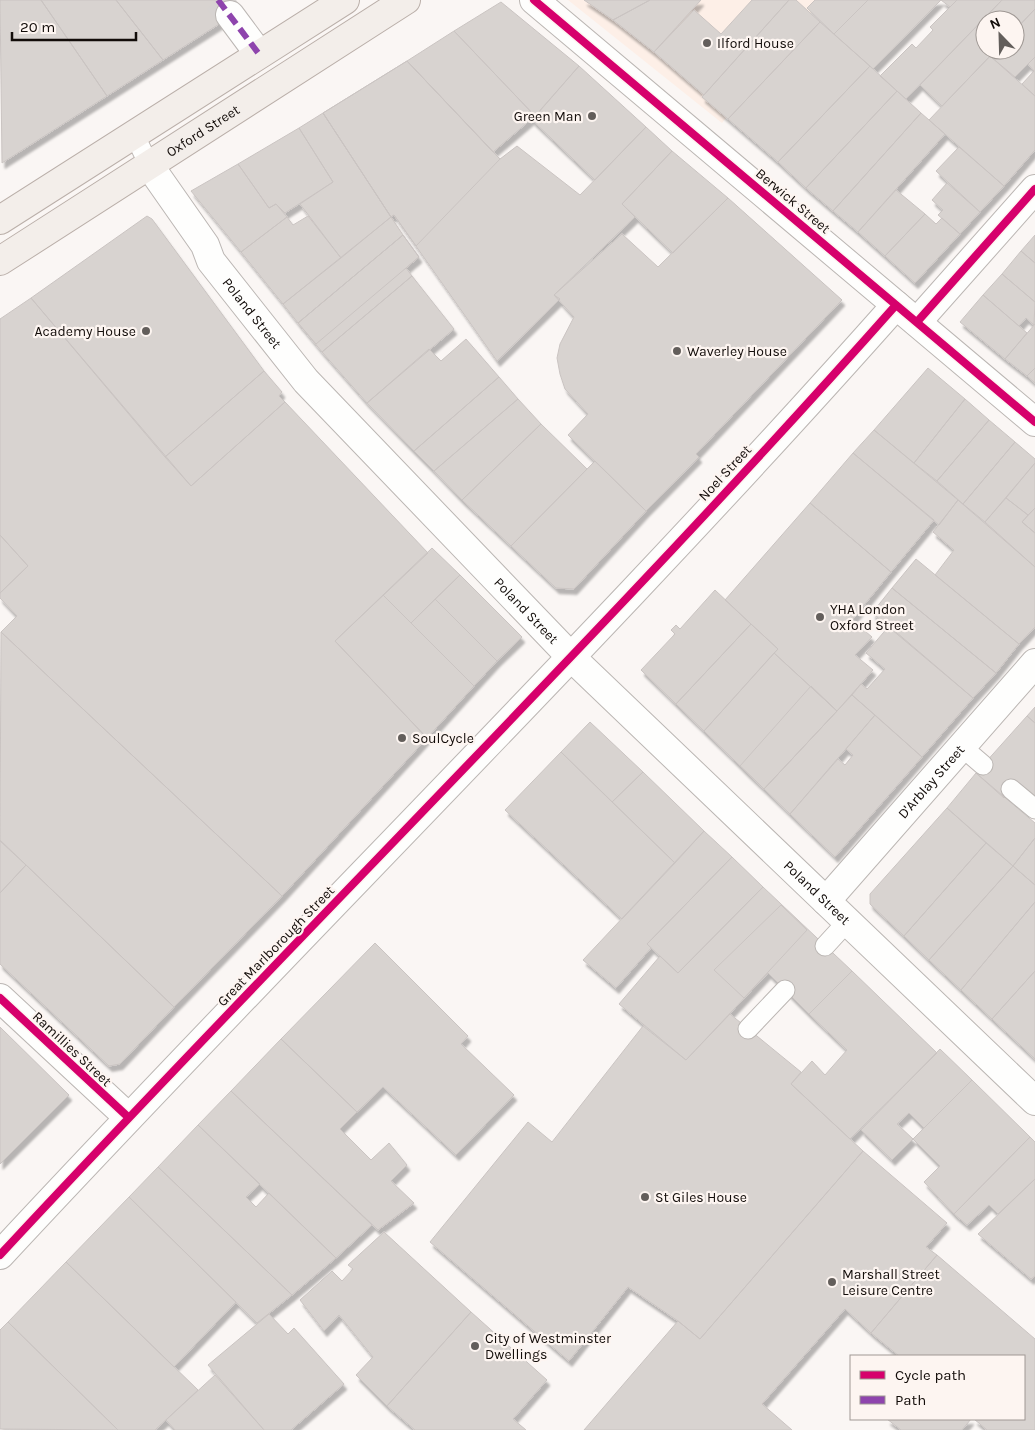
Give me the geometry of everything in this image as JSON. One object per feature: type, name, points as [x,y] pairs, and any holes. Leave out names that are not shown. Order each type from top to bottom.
[{"type":"main road","points":[[0,220],[345,0]]},
{"type":"main road","name":"Oxford Street","points":[[0,261],[406,0]]},
{"type":"street","name":"Berwick Street","points":[[534,0],[1035,422]]},
{"type":"street","points":[[230,15],[259,54]]},
{"type":"street","name":"Poland Street","points":[[149,165],[205,245],[212,261],[306,380],[572,658],[1035,1101]]},
{"type":"street","points":[[917,322],[1035,189]]},
{"type":"street","name":"Noel Street","points":[[572,658],[896,305]]},
{"type":"street","name":"Great Marlborough Street","points":[[0,1256],[128,1117],[572,658]]},
{"type":"street","name":"D'Arblay Street","points":[[826,901],[1035,663]]},
{"type":"street","name":"Ramillies Street","points":[[0,998],[128,1117]]},
{"type":"lane","points":[[134,134],[149,165]]},
{"type":"lane","points":[[962,747],[983,765]]},
{"type":"lane","points":[[1011,789],[1035,809]]},
{"type":"lane","points":[[825,946],[847,922]]},
{"type":"lane","points":[[748,1029],[785,990]]},
{"type":"shaded area","points":[[568,0],[822,0],[722,123]]},
{"type":"building","points":[[0,0],[41,0],[107,96],[2,163]]},
{"type":"building","points":[[41,0],[116,0],[163,60],[107,96]]},
{"type":"building","points":[[116,0],[233,0],[241,10],[163,60]]},
{"type":"building","points":[[584,0],[650,0],[613,20]]},
{"type":"building","points":[[650,0],[701,0],[654,52],[613,20]]},
{"type":"building","name":"Ilford House","points":[[752,0],[789,0],[704,95],[654,52],[694,10],[721,34]]},
{"type":"building","points":[[789,0],[796,0],[820,22],[728,119],[702,97]]},
{"type":"building","points":[[815,0],[868,0],[834,34],[807,8]]},
{"type":"building","points":[[868,0],[941,0],[873,69],[834,34]]},
{"type":"building","points":[[941,0],[957,0],[950,7]]},
{"type":"building","points":[[957,0],[1002,0],[992,10],[975,10],[975,28],[906,99],[880,76],[912,44],[916,48],[933,30],[930,27]]},
{"type":"building","points":[[1002,0],[1035,0],[1035,9],[1025,20],[1025,10],[992,10]]},
{"type":"building","points":[[501,2],[579,66],[535,116],[454,31]]},
{"type":"building","points":[[1035,9],[1035,57],[1015,77],[995,60],[1025,60],[1025,20]]},
{"type":"building","points":[[820,22],[870,66],[778,162],[728,119]]},
{"type":"building","points":[[975,28],[975,60],[986,60],[942,106],[920,85]]},
{"type":"building","points":[[454,31],[535,116],[493,152],[407,61]]},
{"type":"building","points":[[1035,57],[1035,96],[1022,84],[1034,71],[1028,64]]},
{"type":"building","points":[[986,60],[994,60],[1035,96],[1035,150],[1004,186],[929,120]]},
{"type":"building","points":[[407,61],[500,159],[517,146],[580,195],[646,127],[672,151],[622,204],[635,217],[554,295],[560,299],[497,361],[394,215],[391,217],[323,113]]},
{"type":"building","points":[[407,61],[500,159],[416,246],[394,215],[391,217],[323,113]]},
{"type":"building","points":[[579,66],[646,127],[595,180],[532,120]]},
{"type":"building","points":[[870,66],[897,91],[806,188],[778,162]]},
{"type":"building","points":[[897,91],[921,113],[833,211],[806,188]]},
{"type":"building","points":[[323,113],[391,217],[341,258],[300,204],[333,182],[299,128]]},
{"type":"building","points":[[921,113],[945,134],[858,232],[833,211]]},
{"type":"building","points":[[299,128],[333,182],[285,213],[276,204],[269,208],[238,164]]},
{"type":"building","points":[[959,147],[1004,186],[980,212],[936,171]]},
{"type":"building","points":[[672,151],[728,198],[673,253],[622,204]]},
{"type":"building","points":[[238,164],[269,208],[276,204],[287,217],[241,252],[191,191]]},
{"type":"building","points":[[947,183],[980,212],[960,234],[938,215],[943,210],[932,200]]},
{"type":"building","points":[[896,190],[925,214],[885,256],[858,232]]},
{"type":"building","name":"Waverley House","points":[[728,198],[842,300],[696,454],[699,457],[646,511],[568,435],[588,414],[565,389],[560,374],[557,358],[560,344],[574,317],[554,295],[622,234],[658,267]]},
{"type":"building","points":[[925,214],[936,224],[942,218],[960,234],[915,283],[885,256]]},
{"type":"building","name":"Academy House","points":[[147,216],[152,219],[264,371],[165,457],[31,298]]},
{"type":"building","points":[[308,216],[341,258],[283,304],[241,252],[287,217],[293,225]]},
{"type":"building","points":[[391,217],[403,235],[298,323],[283,304]]},
{"type":"building","points":[[403,235],[419,257],[316,344],[298,323]]},
{"type":"building","points":[[403,235],[419,257],[406,268],[412,276],[322,352],[298,323]]},
{"type":"building","points":[[1035,235],[1035,263],[1021,251]]},
{"type":"building","points":[[1021,251],[1035,263],[1035,302],[1002,274]]},
{"type":"building","points":[[1002,274],[1035,302],[1034,325],[1026,318],[1019,326],[983,295]]},
{"type":"building","points":[[412,276],[454,329],[367,403],[322,352]]},
{"type":"building","points":[[983,295],[1027,333],[1005,359],[960,322]]},
{"type":"building","points":[[31,298],[191,486],[285,402],[428,553],[335,641],[427,738],[282,896],[1,632],[17,616],[0,598],[0,593],[28,566],[0,535],[0,319]]},
{"type":"building","points":[[1035,324],[1035,368],[1027,376],[1005,359]]},
{"type":"building","points":[[466,339],[499,377],[414,451],[367,403],[429,349],[441,361]]},
{"type":"building","points":[[928,368],[965,399],[914,463],[874,430]]},
{"type":"building","points":[[1035,368],[1035,383],[1027,376]]},
{"type":"building","points":[[264,371],[282,392],[279,396],[285,402],[191,486],[165,457]]},
{"type":"building","points":[[499,377],[518,399],[434,471],[414,451]]},
{"type":"building","points":[[518,399],[541,424],[462,500],[434,471]]},
{"type":"building","points":[[965,399],[989,420],[937,481],[914,463]]},
{"type":"building","points":[[989,420],[1015,442],[963,504],[937,481]]},
{"type":"building","points":[[541,424],[587,469],[511,546],[462,500]]},
{"type":"building","points":[[874,430],[958,500],[939,525],[853,453]]},
{"type":"building","points":[[1015,442],[1035,459],[1035,463],[985,522],[963,504]]},
{"type":"building","points":[[853,453],[934,520],[891,572],[810,503]]},
{"type":"building","points":[[595,461],[646,511],[574,589],[556,588],[511,546]]},
{"type":"building","points":[[1035,463],[1035,508],[1028,515],[1006,498]]},
{"type":"building","points":[[1006,498],[1028,515],[1022,522],[1035,533],[1035,567],[985,522]]},
{"type":"building","points":[[958,500],[1035,567],[1035,627],[1019,644],[935,575],[954,550],[933,532]]},
{"type":"building","points":[[810,503],[891,572],[852,620],[872,637],[855,655],[873,670],[837,711],[774,653],[778,649],[725,600]]},
{"type":"building","points":[[1035,508],[1035,533],[1022,522]]},
{"type":"building","points":[[0,535],[28,566],[0,593]]},
{"type":"building","points":[[432,548],[460,575],[411,623],[383,595]]},
{"type":"building","points":[[916,559],[1019,644],[996,673],[892,588]]},
{"type":"building","points":[[460,575],[522,637],[497,661],[435,599]]},
{"type":"building","points":[[892,588],[996,673],[973,698],[872,613]]},
{"type":"building","points":[[715,590],[751,624],[676,704],[641,670],[675,634],[671,630],[676,625],[680,629]]},
{"type":"building","points":[[383,595],[474,686],[427,738],[335,641]]},
{"type":"building","points":[[435,599],[497,661],[474,686],[411,623]]},
{"type":"building","points":[[751,624],[778,649],[704,731],[676,704]]},
{"type":"building","points":[[889,626],[973,698],[922,757],[852,695],[861,684],[867,689],[885,669],[866,653]]},
{"type":"building","points":[[1,632],[282,896],[174,1007],[0,840]]},
{"type":"building","points":[[774,653],[837,711],[764,789],[704,731]]},
{"type":"building","points":[[811,686],[837,711],[764,789],[740,766]]},
{"type":"building","points":[[852,695],[875,715],[790,814],[764,789]]},
{"type":"building","points":[[1035,707],[1035,723],[1027,716]]},
{"type":"building","points":[[875,715],[922,757],[835,857],[790,814],[838,759],[845,765],[853,755],[846,749]]},
{"type":"building","points":[[1027,716],[1035,723],[1035,798],[1005,796],[1004,798],[976,773]]},
{"type":"building","points":[[590,722],[643,772],[612,802],[561,752]]},
{"type":"building","points":[[561,752],[675,863],[622,919],[505,810]]},
{"type":"building","points":[[643,772],[704,831],[675,863],[612,802]]},
{"type":"building","points":[[976,773],[1035,823],[1035,838],[1013,866],[947,808]]},
{"type":"building","points":[[947,808],[986,843],[904,936],[870,904],[870,894]]},
{"type":"building","points":[[704,831],[732,857],[647,944],[651,948],[616,988],[583,960]]},
{"type":"building","points":[[1035,838],[1035,885],[1013,866]]},
{"type":"building","points":[[0,841],[26,865],[0,893]]},
{"type":"building","points":[[986,843],[1013,866],[929,960],[904,936]]},
{"type":"building","points":[[732,857],[763,887],[678,973],[647,944]]},
{"type":"building","points":[[26,865],[174,1007],[120,1064],[109,1066],[0,964],[0,893]]},
{"type":"building","points":[[1013,866],[1035,885],[1035,902],[961,990],[929,960]]},
{"type":"building","points":[[763,887],[852,971],[809,1014],[768,973],[686,1060],[619,1004],[660,956],[678,973]]},
{"type":"building","points":[[1035,902],[1035,971],[992,1019],[961,990]]},
{"type":"building","points":[[781,905],[807,930],[744,998],[714,970]]},
{"type":"building","points":[[375,943],[468,1036],[461,1044],[514,1095],[456,1155],[383,1087],[357,1112],[281,1039]]},
{"type":"building","points":[[852,971],[937,1053],[850,1139],[791,1084],[812,1061],[825,1075],[847,1050],[809,1014]]},
{"type":"building","points":[[1035,971],[1035,1059],[992,1019]]},
{"type":"building","name":"St Giles House","points":[[730,1014],[801,1072],[791,1084],[863,1151],[700,1339],[678,1321],[628,1287],[569,1361],[430,1242],[528,1122],[552,1142],[643,1026],[686,1060]]},
{"type":"building","points":[[0,1027],[69,1095],[0,1164]]},
{"type":"building","points":[[281,1039],[357,1112],[340,1129],[371,1160],[389,1143],[407,1165],[391,1181],[414,1203],[378,1230],[231,1091]]},
{"type":"building","points":[[940,1049],[972,1080],[924,1128],[909,1113],[897,1124],[913,1139],[892,1160],[861,1130]]},
{"type":"building","points":[[972,1080],[1030,1137],[954,1214],[924,1182],[940,1166],[913,1139]]},
{"type":"building","points":[[231,1091],[372,1225],[336,1258],[198,1125]]},
{"type":"building","points":[[198,1125],[260,1184],[246,1197],[256,1207],[269,1193],[336,1258],[292,1295],[158,1167]]},
{"type":"building","points":[[1030,1137],[1035,1142],[1035,1179],[998,1214],[989,1205],[967,1225],[954,1214]]},
{"type":"building","name":"Marshall Street Leisure Centre","points":[[863,1151],[947,1223],[926,1247],[937,1255],[871,1333],[845,1309],[762,1404],[792,1430],[584,1430],[678,1321],[700,1339]]},
{"type":"building","points":[[158,1167],[292,1295],[257,1323],[129,1197]]},
{"type":"building","points":[[1035,1179],[1035,1276],[1031,1279],[978,1234]]},
{"type":"building","points":[[129,1197],[236,1302],[174,1367],[66,1262]]},
{"type":"building","points":[[384,1232],[471,1312],[387,1406],[356,1375],[373,1357],[339,1315],[324,1331],[300,1300],[332,1271],[342,1281],[353,1269],[348,1265]]},
{"type":"building","points":[[937,1255],[1035,1339],[1035,1430],[987,1430],[975,1420],[1025,1420],[1025,1355],[898,1355],[871,1333]]},
{"type":"building","points":[[66,1262],[198,1390],[155,1430],[118,1430],[8,1322]]},
{"type":"building","name":"City of Westminster Dwellings","points":[[471,1312],[547,1380],[513,1419],[526,1430],[415,1430],[387,1406]]},
{"type":"building","points":[[269,1314],[288,1334],[294,1328],[344,1384],[291,1430],[264,1430],[208,1365]]},
{"type":"building","points":[[8,1322],[118,1430],[0,1429],[0,1330]]},
{"type":"building","points":[[215,1375],[264,1430],[175,1430],[166,1420]]},
{"type":"building","points":[[888,1420],[970,1420],[962,1430],[901,1430]]},
{"type":"tunnel","points":[[218,0],[230,15]]},
{"type":"marked path","points":[[218,0],[259,54]]},
{"type":"cycle path","points":[[534,0],[1035,422]]},
{"type":"cycle path","points":[[917,322],[1035,189]]},
{"type":"cycle path","points":[[0,1255],[224,1018],[564,665],[787,426],[896,305]]},
{"type":"cycle path","points":[[0,998],[128,1117]]},
{"type":"place","name":"Ilford House","points":[[707,43]]},
{"type":"place","name":"Green Man","points":[[592,116]]},
{"type":"place","name":"Academy House","points":[[146,331]]},
{"type":"place","name":"Waverley House","points":[[677,351]]},
{"type":"place","name":"YHA London Oxford Street","points":[[820,617]]},
{"type":"place","name":"SoulCycle","points":[[402,738]]},
{"type":"place","name":"St Giles House","points":[[645,1197]]},
{"type":"place","name":"Marshall Street Leisure Centre","points":[[832,1282]]},
{"type":"place","name":"City of Westminster Dwellings","points":[[475,1346]]}]
